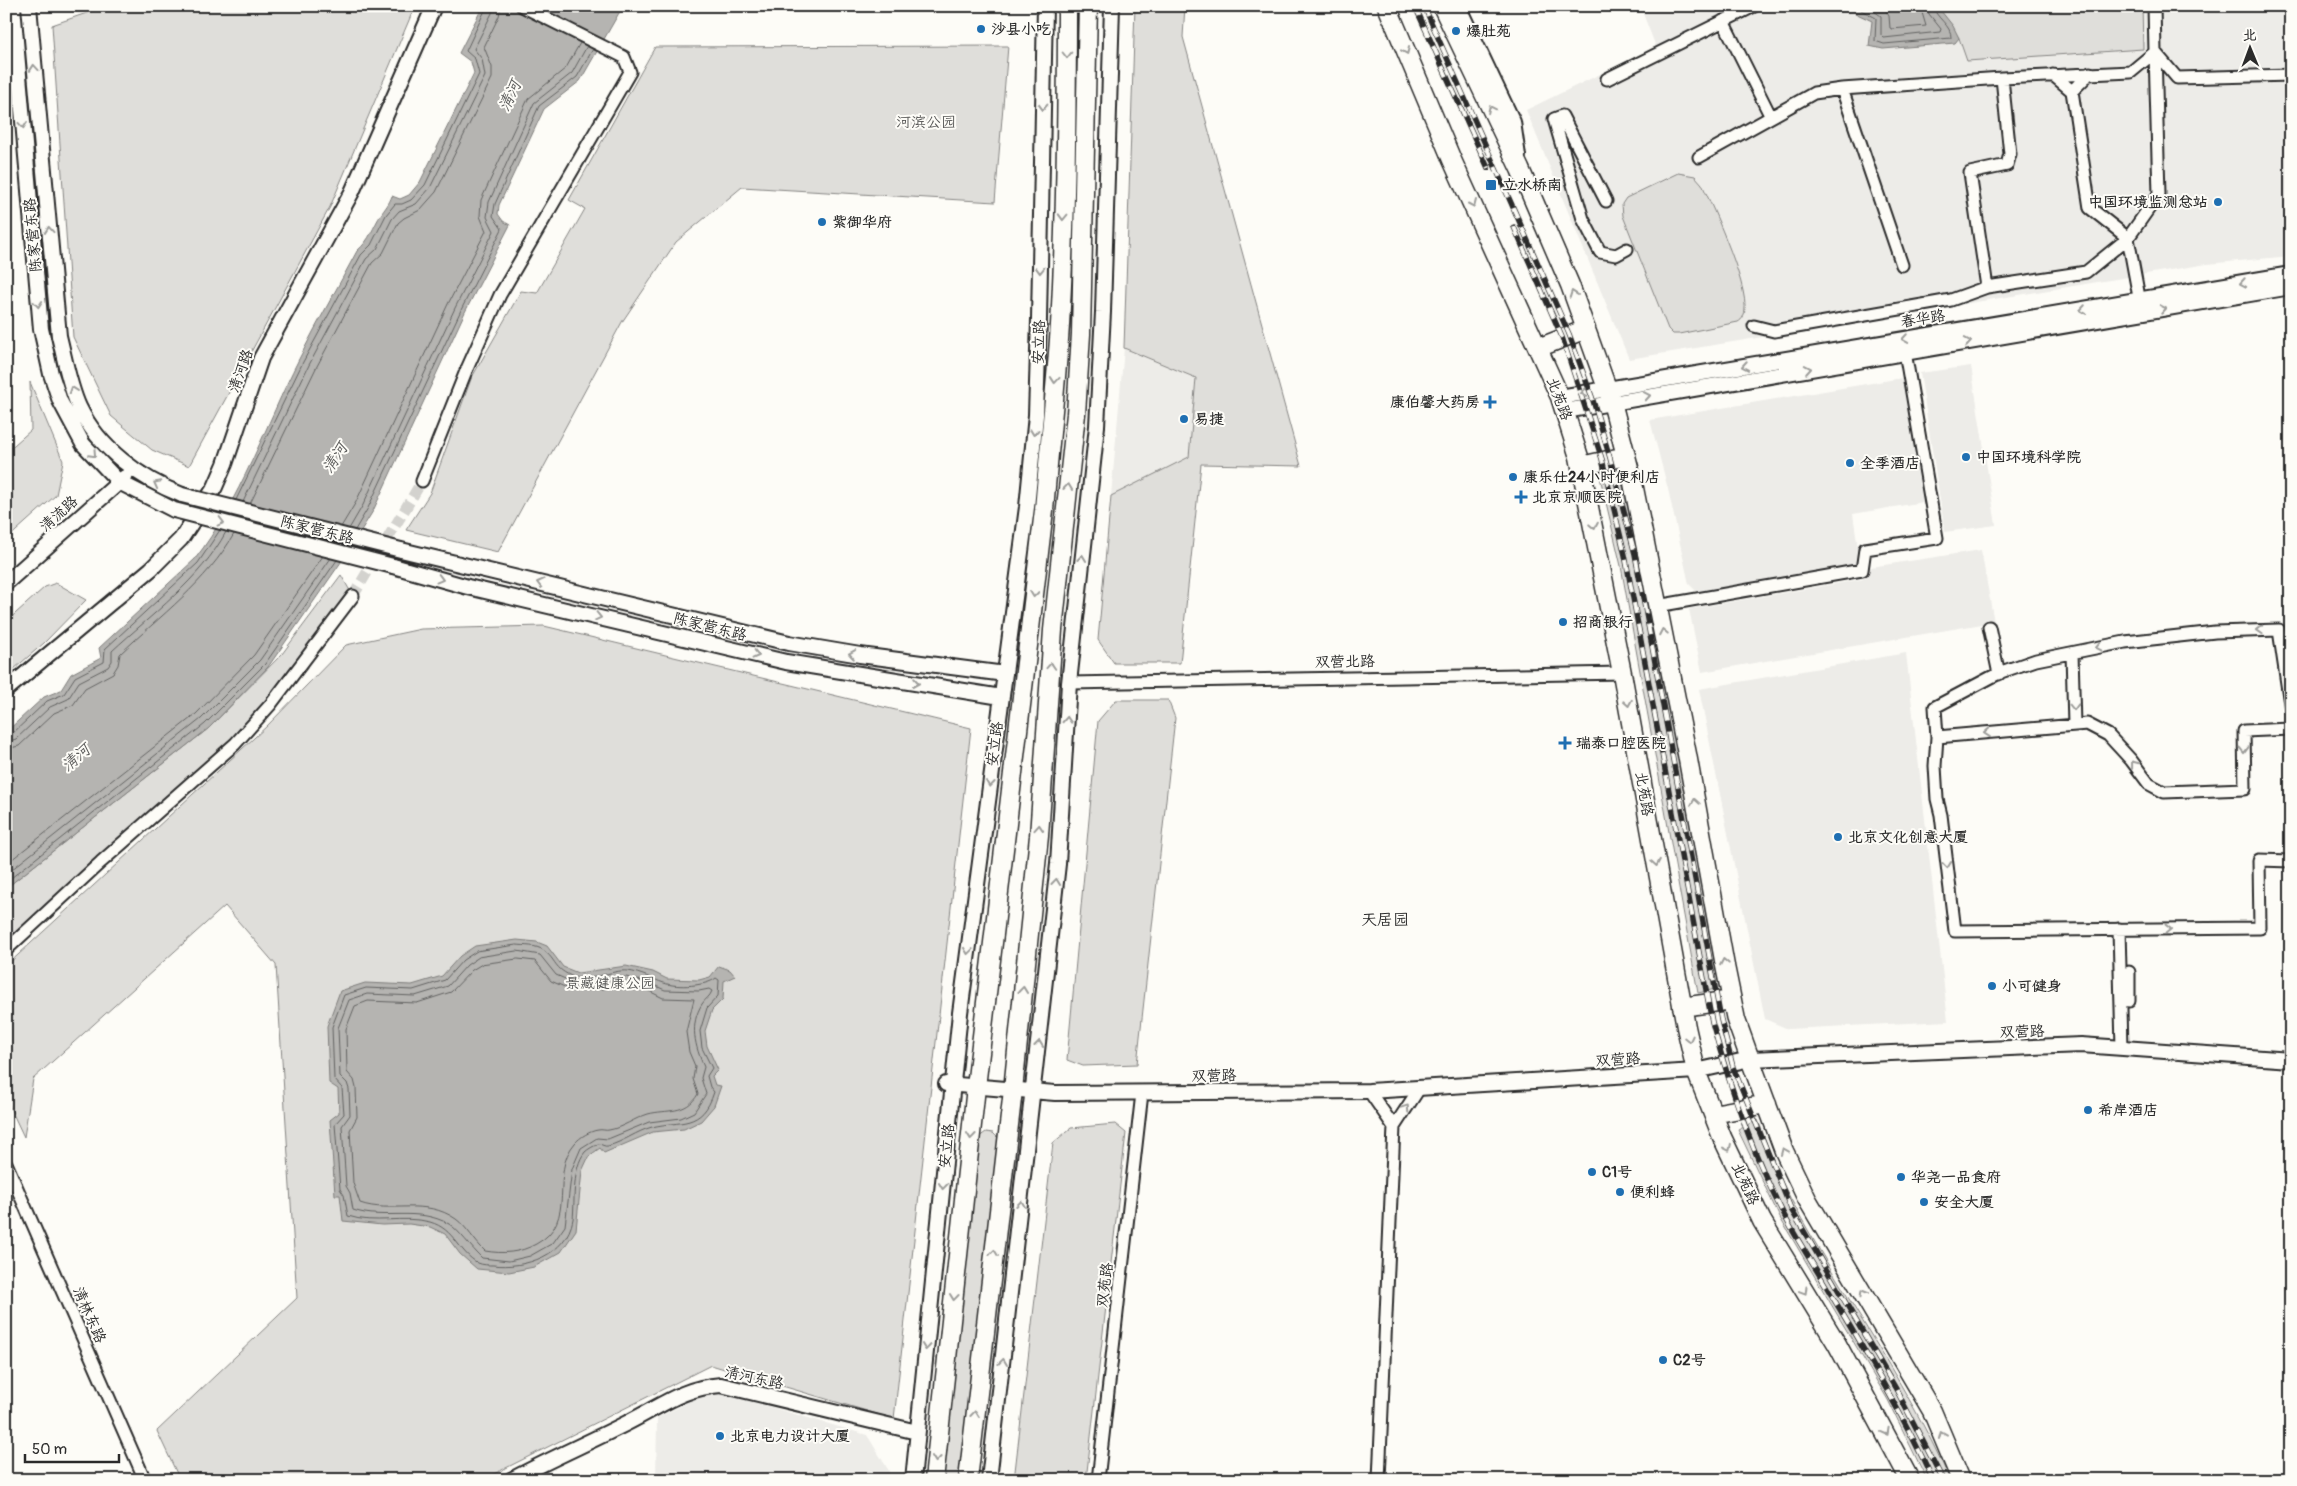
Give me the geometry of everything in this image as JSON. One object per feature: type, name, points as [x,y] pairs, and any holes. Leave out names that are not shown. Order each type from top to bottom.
[{"type":"main road","name":"安立路","points":[[934,1480],[976,1087],[1042,520],[1052,415],[1060,315],[1067,93],[1067,6]]},
{"type":"main road","points":[[968,1480],[1013,1090],[1039,836],[1053,630],[1076,405],[1081,334],[1088,6]]},
{"type":"main road","name":"北苑路","points":[[1387,6],[1452,160],[1563,404],[1581,466],[1622,673],[1682,1007],[1696,1071],[1713,1114],[1762,1221],[1837,1344],[1910,1480]]},
{"type":"main road","points":[[1442,6],[1520,169],[1570,285],[1610,396],[1626,456],[1687,754],[1736,1020],[1784,1151],[1808,1199],[1932,1411],[1961,1480]]},
{"type":"main road","points":[[1538,348],[1586,329]]},
{"type":"main road","points":[[1581,466],[1626,456]]},
{"type":"main road","points":[[1682,1007],[1732,1000]]},
{"type":"main road","points":[[1713,1114],[1766,1104]]},
{"type":"street","name":"陈家营东路","points":[[13,6],[41,329],[51,374],[60,401],[83,444],[119,482],[174,510],[468,587],[786,662],[1001,697]]},
{"type":"street","name":"陈家营东路","points":[[29,6],[61,344],[68,376],[79,406],[89,425],[103,442],[133,469],[157,485],[182,495],[401,550],[790,643],[860,655],[1004,674]]},
{"type":"street","name":"清河路","points":[[6,690],[151,569],[181,539],[226,464],[261,358],[352,192],[434,6]]},
{"type":"street","points":[[422,481],[466,370],[500,295],[630,72],[624,57],[522,6]]},
{"type":"street","name":"安立路","points":[[912,1480],[950,1084],[1027,507],[1036,415],[1040,320],[1045,6]]},
{"type":"street","points":[[989,1480],[1034,1092],[1058,864],[1069,683],[1097,426],[1104,302],[1112,6]]},
{"type":"street","points":[[1458,6],[1513,122],[1520,169]]},
{"type":"street","points":[[1607,79],[1754,6]]},
{"type":"street","points":[[1754,326],[1774,331],[1951,300],[1987,287],[2086,272],[2128,238],[2159,194],[2154,6]]},
{"type":"street","points":[[1723,21],[1771,117]]},
{"type":"street","points":[[1699,157],[1814,93],[1842,89],[2002,78],[2131,72],[2155,52]]},
{"type":"street","points":[[2155,52],[2177,78],[2291,74]]},
{"type":"street","points":[[2072,91],[2090,73]]},
{"type":"street","points":[[2053,75],[2072,91],[2090,208],[2128,238],[2141,307]]},
{"type":"street","points":[[1987,287],[1970,173],[2007,165],[2010,154],[2002,78]]},
{"type":"street","points":[[1842,89],[1902,265]]},
{"type":"street","points":[[1606,201],[1562,116],[1554,119],[1583,219],[1600,252],[1616,255],[1627,249]]},
{"type":"street","name":"春华路","points":[[1610,396],[1905,352],[2141,307],[2291,274]]},
{"type":"street","name":"春华路","points":[[1563,404],[2141,307],[2291,287]]},
{"type":"street","points":[[1657,606],[1862,570],[1865,549],[1937,538],[1905,352]]},
{"type":"street","name":"清流路","points":[[6,583],[133,469]]},
{"type":"street","points":[[6,950],[101,862],[235,744],[271,704],[353,596]]},
{"type":"street","points":[[1989,627],[1999,674]]},
{"type":"street","points":[[2291,711],[2279,630],[2206,633],[2124,642],[2036,660],[1999,674],[1935,707],[1937,800],[1941,815],[1955,931],[2260,928],[2259,860],[2291,861]]},
{"type":"street","points":[[2072,653],[2074,726]]},
{"type":"street","name":"双营北路","points":[[1069,683],[1622,673]]},
{"type":"street","points":[[1936,737],[2086,724],[2108,735],[2131,760],[2149,784],[2164,792],[2245,789],[2244,731],[2291,729]]},
{"type":"street","points":[[2119,929],[2122,1048]]},
{"type":"street","points":[[2129,972],[2129,1001]]},
{"type":"street","name":"双营路","points":[[950,1084],[1034,1092],[1142,1094],[1369,1091],[1696,1071],[1750,1059],[2081,1045],[2291,1060]]},
{"type":"street","points":[[1379,1480],[1394,1127],[1419,1089]]},
{"type":"street","points":[[1369,1091],[1394,1127]]},
{"type":"street","name":"双苑路","points":[[1098,1480],[1142,1094]]},
{"type":"street","name":"清林东路","points":[[6,1163],[145,1480]]},
{"type":"street","name":"清河东路","points":[[511,1480],[630,1422],[674,1397],[704,1387],[721,1386],[918,1432]]},
{"type":"shaded area","points":[[1640,6],[2291,6],[2291,256],[2207,264],[1629,359],[1526,110],[1656,47]]},
{"type":"shaded area","points":[[1124,348],[1196,378],[1189,458],[1111,496]]},
{"type":"shaded area","points":[[1971,366],[1996,525],[1945,532],[1920,373]]},
{"type":"shaded area","points":[[1902,378],[1923,502],[1853,514],[1861,569],[1699,594],[1689,584],[1668,489],[1650,420]]},
{"type":"shaded area","points":[[1981,550],[1994,622],[1702,672],[1689,609],[1863,579],[1871,567]]},
{"type":"shaded area","points":[[1906,653],[1948,1021],[1788,1029],[1765,1019],[1699,689]]},
{"type":"shaded area","points":[[712,1390],[867,1435],[889,1471],[888,1480],[656,1480],[657,1418]]},
{"type":"green space","points":[[107,6],[415,6],[330,207],[189,466],[152,450],[111,416],[73,337],[52,25]]},
{"type":"green space","points":[[1135,6],[1185,6],[1183,37],[1301,466],[1201,464],[1180,663],[1114,663],[1098,640],[1111,496],[1189,457],[1196,378],[1124,348]]},
{"type":"green space","points":[[1937,6],[2142,6],[2143,49],[1967,61],[1959,38]]},
{"type":"green space","name":"河滨公园","points":[[1008,46],[995,202],[742,187],[676,242],[622,322],[498,552],[406,530],[430,493],[471,379],[521,291],[537,293],[585,209],[569,200],[655,47]]},
{"type":"green space","points":[[1678,173],[1695,176],[1702,184],[1731,252],[1743,291],[1745,306],[1743,317],[1738,322],[1673,334],[1668,329],[1623,216],[1622,204],[1626,198]]},
{"type":"green space","points":[[30,382],[63,461],[56,495],[6,540],[6,452],[31,430]]},
{"type":"green space","points":[[1608,466],[1619,470],[1647,590],[1720,988],[1698,993],[1621,566],[1599,473]]},
{"type":"green space","points":[[341,575],[353,596],[271,704],[6,950],[6,888],[209,728],[282,654]]},
{"type":"green space","points":[[56,583],[86,600],[44,643],[6,676],[6,622],[45,587]]},
{"type":"green space","name":"景藏健康公园","points":[[544,626],[971,728],[894,1419],[711,1365],[482,1480],[180,1480],[157,1431],[297,1298],[276,965],[225,906],[33,1079],[24,1137],[6,1099],[6,966],[267,726],[346,645],[421,629]]},
{"type":"green space","points":[[1116,700],[1168,700],[1175,718],[1137,1064],[1083,1066],[1067,1060],[1098,721]]},
{"type":"green space","points":[[1758,1120],[1781,1180],[1801,1218],[1890,1366],[1950,1480],[1927,1480],[1888,1400],[1780,1218],[1738,1130]]},
{"type":"green space","points":[[1115,1124],[1126,1133],[1086,1480],[1014,1480],[1053,1143],[1071,1128]]},
{"type":"green space","points":[[986,1132],[993,1133],[999,1139],[961,1480],[940,1480],[979,1137]]},
{"type":"water","name":"清河","points":[[483,6],[623,6],[580,81],[544,109],[499,205],[498,214],[503,221],[510,225],[465,312],[373,511],[346,555],[268,667],[209,728],[6,888],[6,732],[44,697],[61,690],[71,674],[101,658],[99,648],[195,559],[211,536],[252,462],[299,359],[357,251],[368,238],[392,196],[400,199],[409,195],[420,182],[474,73],[471,62],[459,53]]},
{"type":"water","points":[[1855,6],[1937,6],[1953,26],[1959,38],[1955,43],[1883,49],[1869,46],[1872,21],[1855,13]]},
{"type":"water","points":[[517,940],[537,942],[547,946],[563,967],[578,973],[626,966],[653,972],[667,979],[699,980],[710,977],[719,966],[730,970],[735,976],[724,981],[723,999],[712,1010],[705,1031],[707,1046],[718,1070],[712,1076],[715,1085],[721,1086],[714,1106],[701,1121],[684,1129],[653,1132],[604,1153],[600,1148],[589,1156],[582,1171],[576,1230],[561,1252],[534,1267],[509,1272],[477,1269],[460,1254],[445,1234],[430,1227],[409,1224],[382,1225],[343,1221],[340,1195],[335,1195],[330,1120],[339,1113],[338,1089],[329,1083],[327,1026],[340,991],[365,983],[412,985],[442,976],[460,956],[475,946]]},
{"type":"tunnel","points":[[353,596],[422,481]]},
{"type":"railway","points":[[1415,6],[1488,168]]},
{"type":"railway","points":[[1424,6],[1569,334],[1592,397],[1610,458],[1635,554],[1721,1020],[1733,1067],[1791,1209],[1896,1389],[1943,1480]]},
{"type":"railway","points":[[1514,227],[1562,337],[1602,459],[1625,555],[1712,1022],[1734,1095],[1761,1167],[1783,1213],[1884,1384],[1933,1480]]},
{"type":"place","name":"沙县小吃","points":[[981,29]]},
{"type":"place","name":"爆肚苑","points":[[1456,31]]},
{"type":"place","name":"立水桥南","points":[[1491,185]]},
{"type":"place","name":"中国环境监测总站","points":[[2218,202]]},
{"type":"place","name":"紫御华府","points":[[822,222]]},
{"type":"place","name":"康伯馨大药房","points":[[1490,402]]},
{"type":"place","name":"易捷","points":[[1184,419]]},
{"type":"place","name":"中国环境科学院","points":[[1966,457]]},
{"type":"place","name":"全季酒店","points":[[1850,463]]},
{"type":"place","name":"康乐仕24小时便利店","points":[[1513,477]]},
{"type":"place","name":"北京京顺医院","points":[[1521,497]]},
{"type":"place","name":"招商银行","points":[[1563,622]]},
{"type":"place","name":"瑞泰口腔医院","points":[[1565,743]]},
{"type":"place","name":"北京文化创意大厦","points":[[1838,837]]},
{"type":"place","name":"小可健身","points":[[1992,986]]},
{"type":"place","name":"希岸酒店","points":[[2088,1110]]},
{"type":"place","name":"C1号","points":[[1592,1172]]},
{"type":"place","name":"华尧一品食府","points":[[1901,1177]]},
{"type":"place","name":"便利蜂","points":[[1620,1192]]},
{"type":"place","name":"安全大厦","points":[[1924,1202]]},
{"type":"place","name":"C2号","points":[[1663,1360]]},
{"type":"place","name":"北京电力设计大厦","points":[[720,1436]]},
{"type":"district","name":"天居园","points":[[1385,920]]}]
